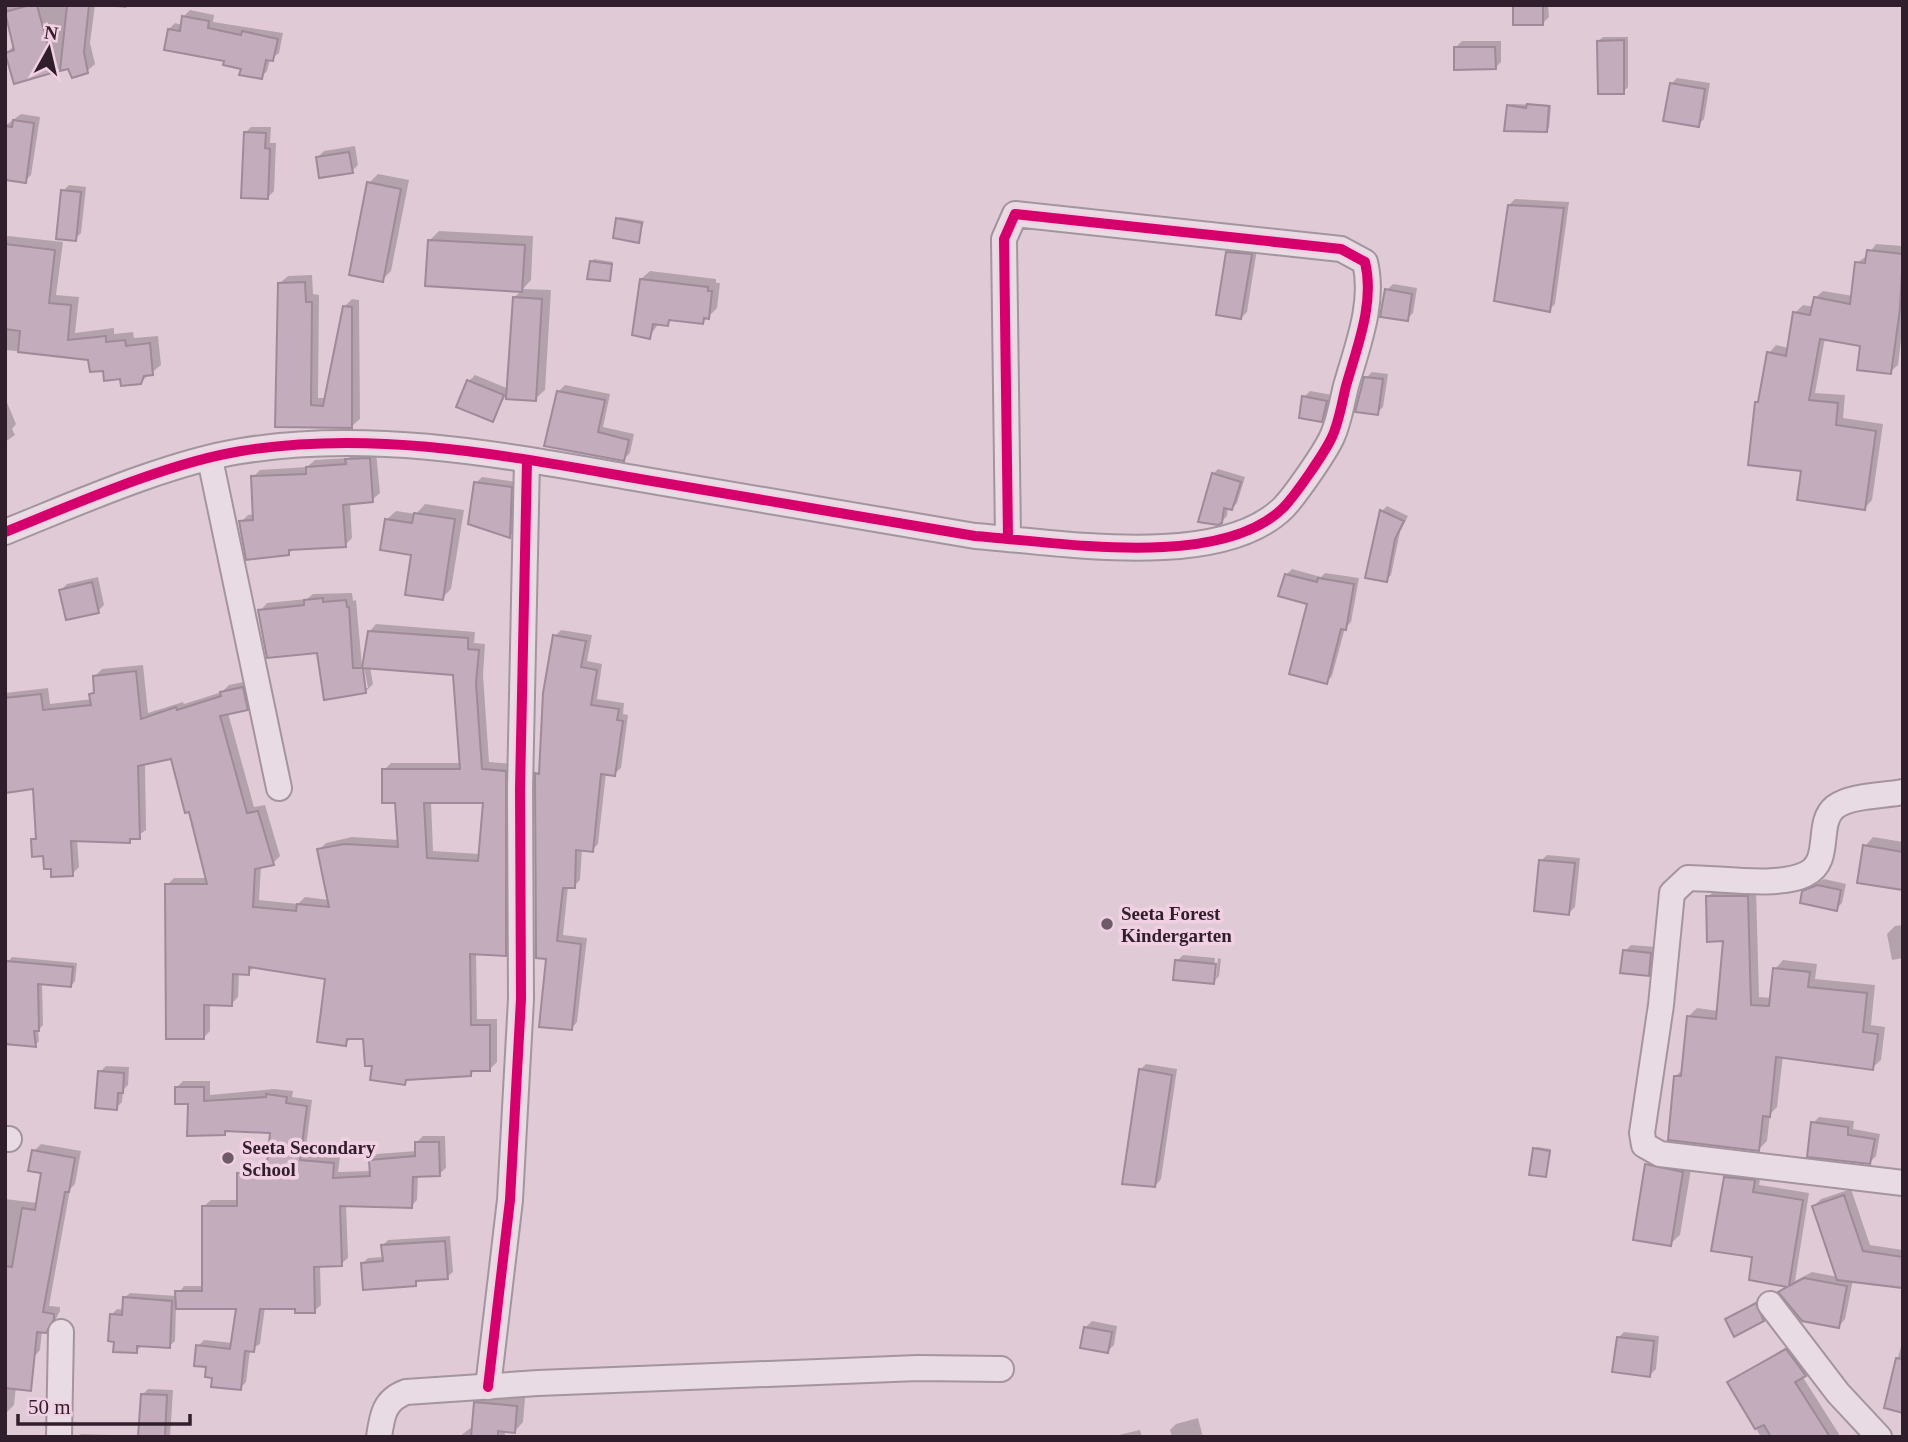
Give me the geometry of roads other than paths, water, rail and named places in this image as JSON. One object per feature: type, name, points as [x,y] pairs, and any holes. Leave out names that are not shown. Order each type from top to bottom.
[{"type":"street","points":[[5,532],[85,500],[239,451],[305,444],[387,442],[527,460],[975,536],[1116,547],[1199,545],[1246,532],[1283,507],[1332,436],[1366,311],[1370,279],[1365,262],[1341,249],[1014,214],[1004,239],[1008,538]]},
{"type":"street","points":[[210,459],[279,788]]},
{"type":"street","points":[[488,1387],[510,1200],[521,999],[520,789],[527,460]]},
{"type":"street","points":[[1903,793],[1846,802],[1834,808],[1828,818],[1818,866],[1807,874],[1787,880],[1688,878],[1672,893],[1661,1005],[1642,1133],[1644,1145],[1660,1154],[1903,1183]]},
{"type":"street","points":[[1770,1304],[1838,1393],[1879,1437]]},
{"type":"street","points":[[59,1437],[61,1332]]},
{"type":"street","points":[[379,1437],[384,1409],[396,1396],[488,1387],[918,1368],[1000,1368]]},
{"type":"place","name":"Seeta Forest Kindergarten","points":[[1107,924]]},
{"type":"place","name":"Seeta Secondary School","points":[[228,1158]]}]
